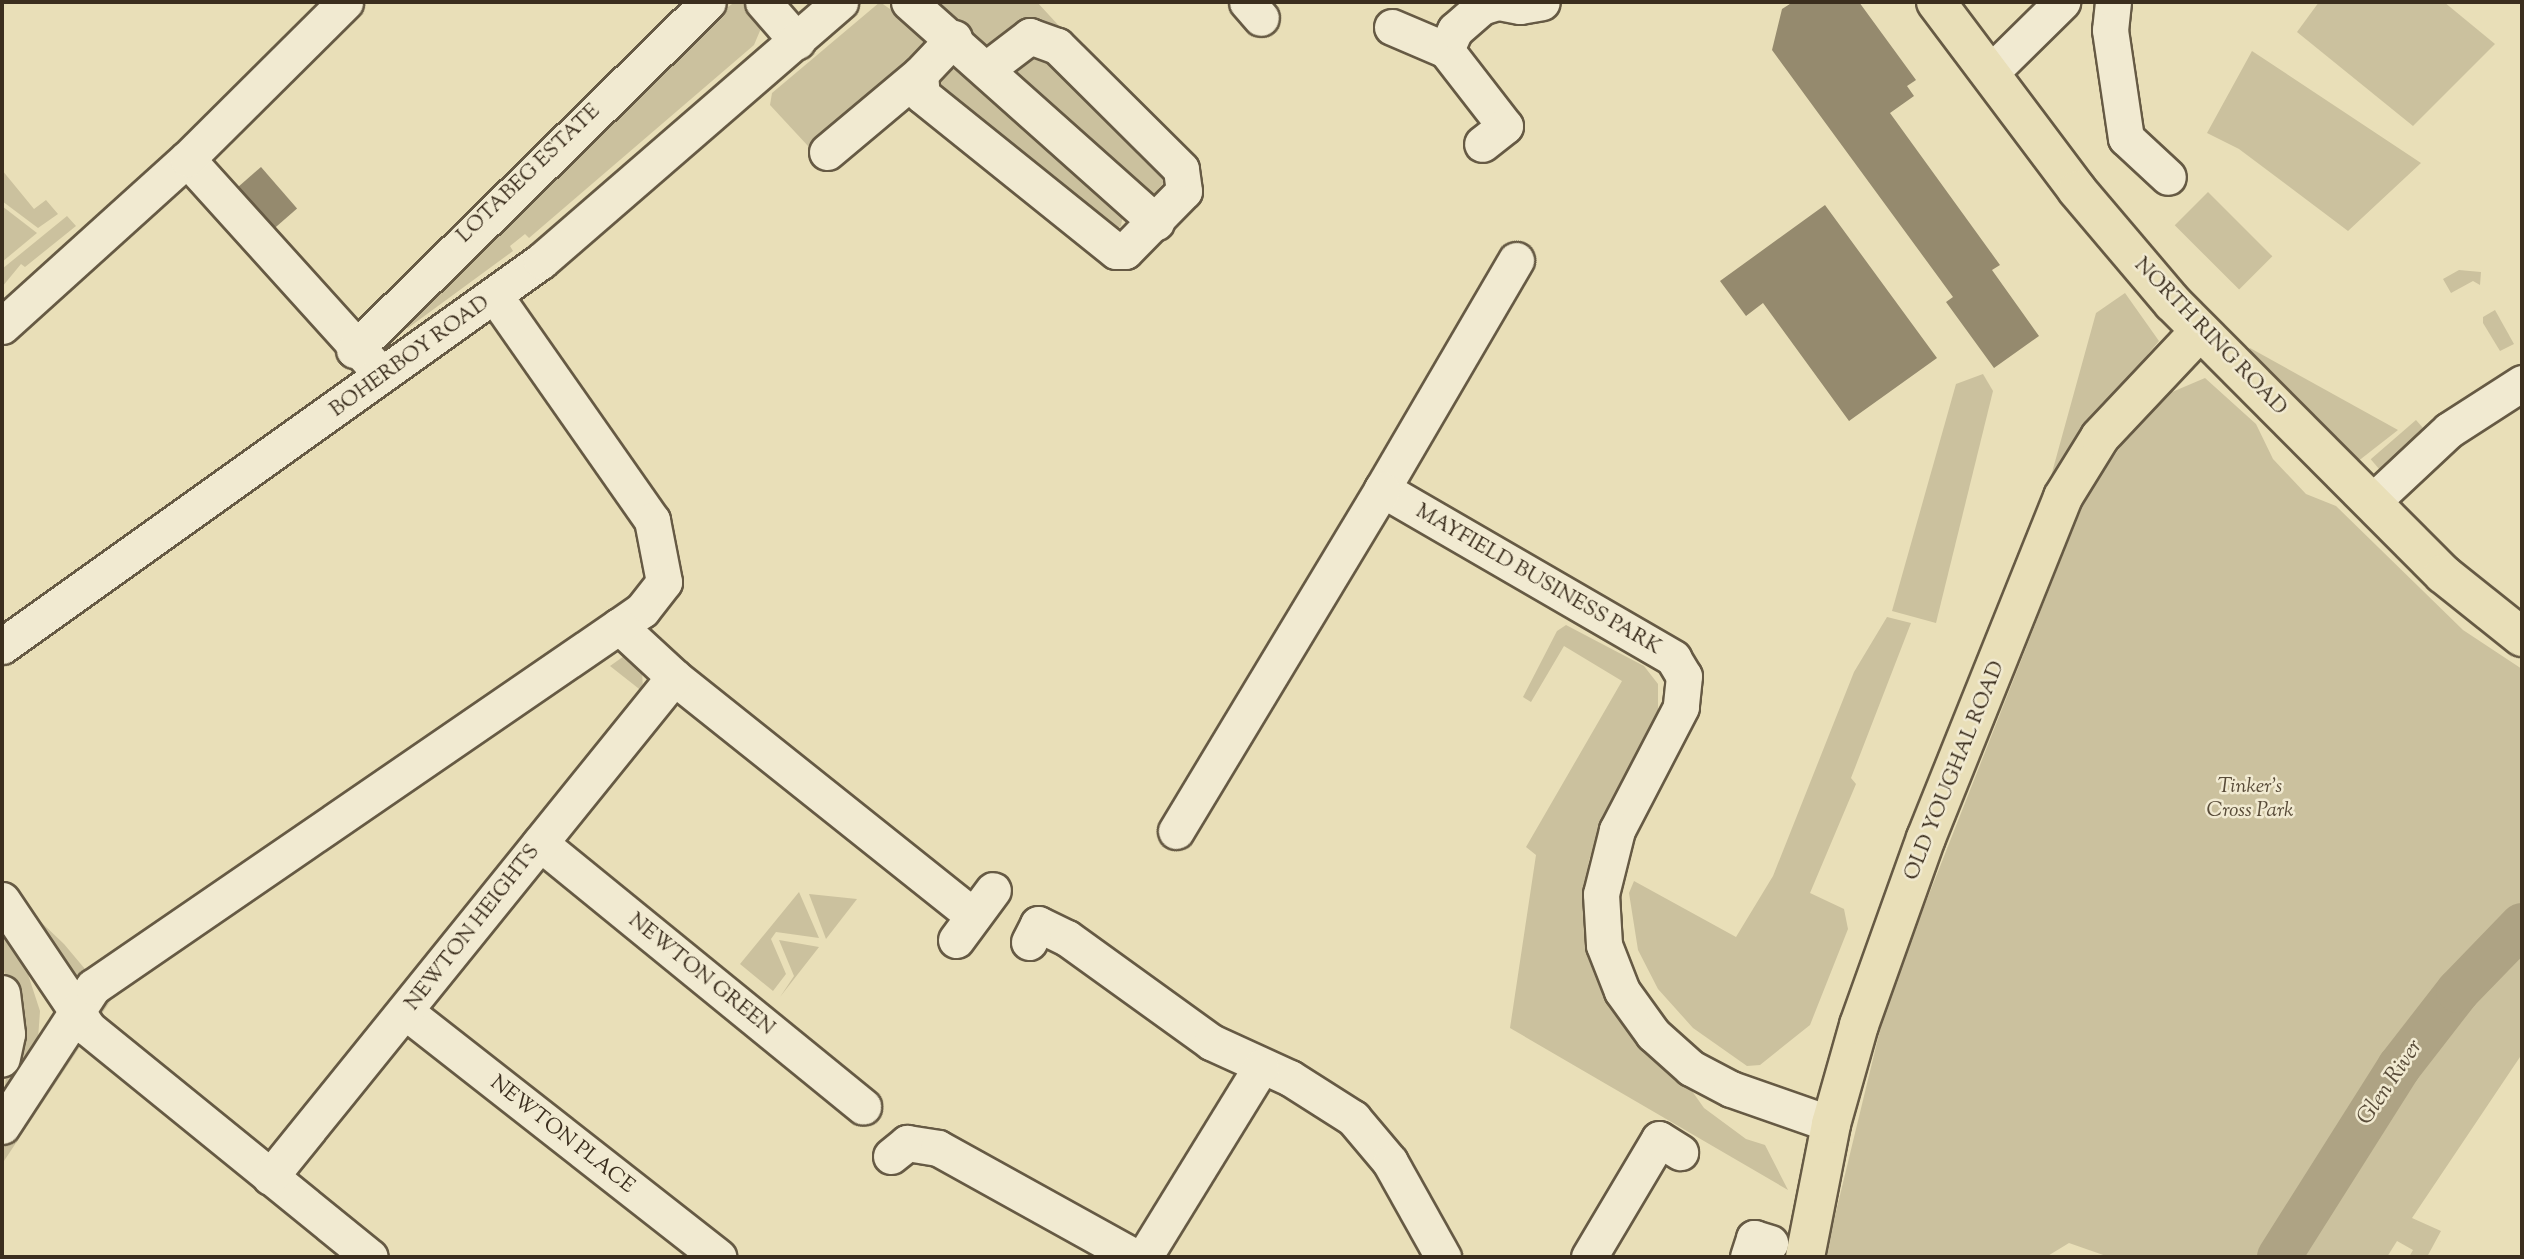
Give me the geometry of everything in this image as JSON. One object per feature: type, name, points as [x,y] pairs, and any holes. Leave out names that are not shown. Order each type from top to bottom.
[{"type":"main road","name":"NORTH RING ROAD","points":[[1936,2],[2119,242],[2200,331],[2480,607],[2522,637]]},
{"type":"main road","name":"OLD YOUGHAL ROAD","points":[[1805,1257],[1831,1124],[1885,951],[2063,497],[2100,437],[2200,331]]},
{"type":"street","points":[[2,326],[187,159],[345,2]]},
{"type":"street","name":"LOTABEG ESTATE","points":[[354,350],[708,2]]},
{"type":"street","points":[[763,2],[797,41]]},
{"type":"street","name":"BOHERBOY ROAD","points":[[2,646],[495,296],[840,2]]},
{"type":"street","points":[[909,2],[988,68],[1156,222]]},
{"type":"street","points":[[1446,50],[1455,30],[1481,7],[1498,2],[1520,6],[1542,2]]},
{"type":"street","points":[[1989,74],[2062,2]]},
{"type":"street","points":[[2113,2],[2110,30],[2126,138],[2168,177]]},
{"type":"street","points":[[1392,27],[1446,50],[1505,126],[1482,144]]},
{"type":"street","points":[[920,74],[922,95],[1116,251],[1125,251],[1184,191],[1181,169],[1057,46],[1030,36],[988,68]]},
{"type":"street","points":[[827,152],[920,74],[954,38]]},
{"type":"street","points":[[187,159],[354,350],[384,375]]},
{"type":"street","points":[[1176,831],[1516,260]]},
{"type":"street","points":[[2,1126],[93,987],[642,610],[664,582],[652,520],[495,296]]},
{"type":"street","points":[[2372,502],[2449,430],[2522,383]]},
{"type":"street","name":"MAYFIELD BUSINESS PARK","points":[[1382,489],[1672,658],[1684,676],[1681,706],[1618,830],[1601,894],[1604,945],[1622,991],[1653,1034],[1691,1068],[1756,1100],[1831,1124]]},
{"type":"street","points":[[619,626],[674,677],[974,915]]},
{"type":"street","name":"NEWTON HEIGHTS","points":[[271,1177],[674,677]]},
{"type":"street","name":"NEWTON GREEN","points":[[540,843],[863,1106]]},
{"type":"street","points":[[2,900],[76,1010],[96,1035],[368,1257]]},
{"type":"street","points":[[1029,942],[1038,924],[1067,938],[1211,1042],[1353,1118],[1390,1162],[1443,1257]]},
{"type":"street","points":[[2,993],[8,1034],[2,1058]]},
{"type":"street","name":"NEWTON PLACE","points":[[406,1012],[719,1257]]},
{"type":"street","points":[[1144,1257],[1261,1067]]},
{"type":"street","points":[[1589,1257],[1660,1139],[1680,1152]]},
{"type":"street","points":[[901,1143],[938,1148],[1135,1257]]},
{"type":"green space","points":[[735,2],[749,5],[762,26],[754,45],[529,238],[525,234],[510,246],[513,251],[408,328],[403,326],[713,17]]},
{"type":"green space","points":[[880,2],[927,35],[923,52],[887,87],[808,146],[770,105],[772,93]]},
{"type":"green space","points":[[927,2],[1037,2],[1060,27],[1029,25],[1001,49],[977,49]]},
{"type":"green space","points":[[2319,2],[2444,2],[2495,44],[2413,126],[2297,32]]},
{"type":"green space","points":[[1032,51],[1051,51],[1135,150],[1141,146],[1168,177],[1145,205],[1003,67]]},
{"type":"green space","points":[[2252,51],[2421,163],[2348,231],[2239,149],[2207,133]]},
{"type":"green space","points":[[948,56],[1124,208],[1121,226],[1114,231],[934,98],[931,76]]},
{"type":"green space","points":[[2,170],[34,209],[46,200],[58,214],[38,228],[2,201]]},
{"type":"green space","points":[[2208,192],[2272,256],[2239,290],[2175,225]]},
{"type":"green space","points":[[2,206],[37,233],[2,262]]},
{"type":"green space","points":[[67,216],[76,226],[25,267],[21,264],[2,287],[2,269]]},
{"type":"green space","points":[[2459,270],[2481,272],[2480,285],[2473,281],[2451,293],[2443,279]]},
{"type":"green space","points":[[2125,293],[2159,341],[2072,445],[2045,498],[2096,313]]},
{"type":"green space","points":[[2495,310],[2514,344],[2500,351],[2483,323],[2483,317]]},
{"type":"green space","points":[[2250,348],[2398,430],[2357,462]]},
{"type":"green space","points":[[1983,374],[1993,391],[1936,623],[1892,611],[1956,384]]},
{"type":"green space","name":"Tinker's Cross Park","points":[[2205,378],[2256,424],[2273,459],[2306,494],[2336,506],[2463,630],[2522,669],[2522,1054],[2412,1218],[2441,1231],[2427,1257],[2409,1257],[2413,1250],[2397,1241],[2387,1257],[2109,1257],[2069,1243],[2046,1257],[1825,1257],[1887,1001],[2076,521],[2092,486],[2143,416],[2165,395]]},
{"type":"green space","points":[[2416,420],[2429,435],[2384,474],[2371,459]]},
{"type":"green space","points":[[1887,617],[1911,623],[1851,778],[1856,784],[1810,893],[1844,909],[1848,929],[1810,1025],[1760,1065],[1747,1066],[1693,1028],[1658,989],[1638,950],[1629,893],[1634,881],[1736,937],[1773,876],[1854,672]]},
{"type":"green space","points":[[1566,625],[1644,666],[1658,684],[1658,711],[1612,799],[1589,860],[1584,905],[1591,948],[1704,1108],[1746,1139],[1765,1145],[1788,1190],[1510,1028],[1536,855],[1526,847],[1622,681],[1564,646],[1531,702],[1523,697],[1557,631]]},
{"type":"green space","points":[[627,654],[642,669],[643,692],[610,666]]},
{"type":"green space","points":[[2,885],[64,944],[111,1000],[2,1164],[2,1148],[23,1129],[41,1098],[63,999]]},
{"type":"green space","points":[[799,892],[819,938],[776,932],[771,939],[786,974],[773,991],[740,964]]},
{"type":"green space","points":[[809,894],[857,899],[826,939]]},
{"type":"green space","points":[[2,935],[23,959],[40,1011],[38,1039],[2,1110],[14,1011],[2,963]]},
{"type":"green space","points":[[779,940],[819,947],[780,997],[794,976]]},
{"type":"building","points":[[1793,2],[1859,2],[1916,80],[1907,86],[1914,96],[1890,113],[2000,265],[1992,270],[2039,336],[1994,368],[1946,302],[1953,297],[1772,50],[1782,9]]},
{"type":"building","points":[[261,167],[297,209],[274,228],[238,187]]},
{"type":"building","points":[[1825,205],[1937,358],[1849,421],[1763,303],[1746,316],[1720,281]]},
{"type":"waterway","name":"Glen River","points":[[2279,1257],[2399,1067],[2458,991],[2522,925]]}]
